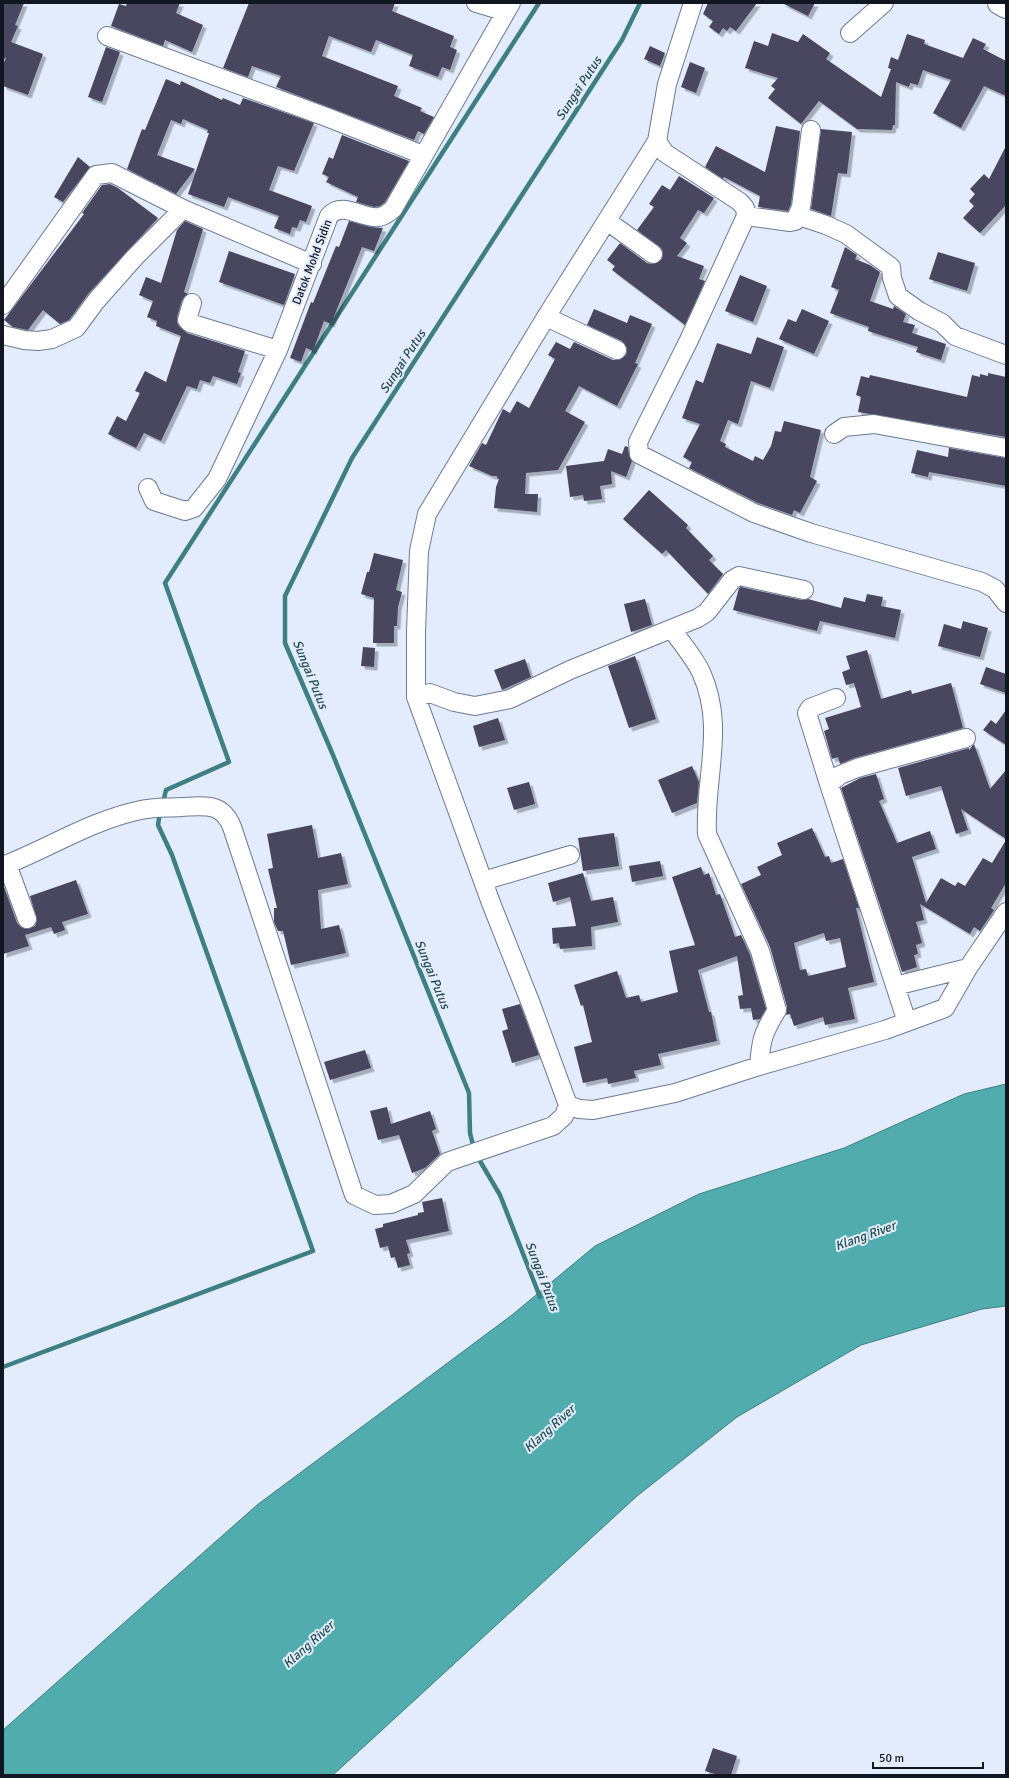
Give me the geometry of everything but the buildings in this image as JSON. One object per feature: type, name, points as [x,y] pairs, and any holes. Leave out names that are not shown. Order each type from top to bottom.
[{"type":"main road","points":[[999,3],[1006,7]]},
{"type":"street","points":[[476,3],[509,8]]},
{"type":"street","points":[[27,919],[5,865],[83,830],[143,809],[204,806],[220,809],[228,818],[354,1195],[375,1205],[391,1204],[414,1194],[447,1162],[553,1126],[564,1116],[568,1104],[483,881],[416,697],[416,631],[419,551],[427,514],[546,317],[657,141],[666,84],[693,3]]},
{"type":"street","points":[[850,33],[884,3]]},
{"type":"street","name":"Datok Mohd Sidin","points":[[148,488],[154,500],[185,511],[194,508],[217,479],[278,350],[329,216],[333,211],[341,209],[378,218],[393,209],[509,8]]},
{"type":"street","points":[[106,36],[322,115],[423,155]]},
{"type":"street","points":[[746,216],[790,222],[795,221],[799,216],[811,130]]},
{"type":"street","points":[[657,141],[665,153],[740,202],[745,208],[746,216],[696,327],[638,442],[638,454],[754,513],[811,533],[982,582],[995,589],[1006,604]]},
{"type":"street","points":[[3,305],[96,175],[112,173],[183,209],[312,264]]},
{"type":"street","points":[[3,335],[24,340],[38,341],[52,339],[76,328],[96,301],[135,257],[183,209]]},
{"type":"street","points":[[799,216],[826,225],[846,234],[891,267],[892,278],[898,296],[942,323],[955,336],[1006,355]]},
{"type":"street","points":[[607,221],[653,254]]},
{"type":"street","points":[[192,303],[187,315],[187,320],[190,323],[278,350]]},
{"type":"street","points":[[546,317],[617,350]]},
{"type":"street","points":[[834,434],[844,427],[874,424],[1006,448]]},
{"type":"street","points":[[416,697],[430,693],[454,702],[475,706],[510,699],[570,670],[698,618],[707,612],[732,580],[739,576],[804,590]]},
{"type":"street","points":[[672,629],[701,671],[712,704],[714,737],[706,818],[707,834],[760,951],[777,1010],[765,1029],[762,1038],[759,1066]]},
{"type":"street","points":[[836,698],[810,708],[807,713],[907,1022]]},
{"type":"street","points":[[829,784],[840,775],[857,768],[966,738]]},
{"type":"street","points":[[483,881],[570,855]]},
{"type":"street","points":[[568,1104],[579,1109],[593,1110],[675,1093],[759,1066],[886,1030],[945,1008],[968,968],[1006,912]]},
{"type":"street","points":[[895,986],[968,968]]},
{"type":"water","name":"Klang River","points":[[1006,1084],[1006,1306],[982,1309],[861,1345],[737,1417],[637,1496],[333,1775],[3,1775],[3,1730],[257,1505],[512,1315],[595,1246],[699,1194],[844,1148],[964,1094]]},
{"type":"waterway","points":[[163,803],[166,790],[229,762],[165,583],[539,3]]},
{"type":"waterway","name":"Sungai Putus","points":[[474,1149],[470,1133],[469,1093],[333,755],[285,643],[285,596],[352,458],[622,40],[640,3]]},
{"type":"waterway","points":[[3,1367],[313,1251],[172,855],[158,825],[160,812]]},
{"type":"waterway","name":"Sungai Putus","points":[[477,1156],[500,1195],[540,1297]]}]
